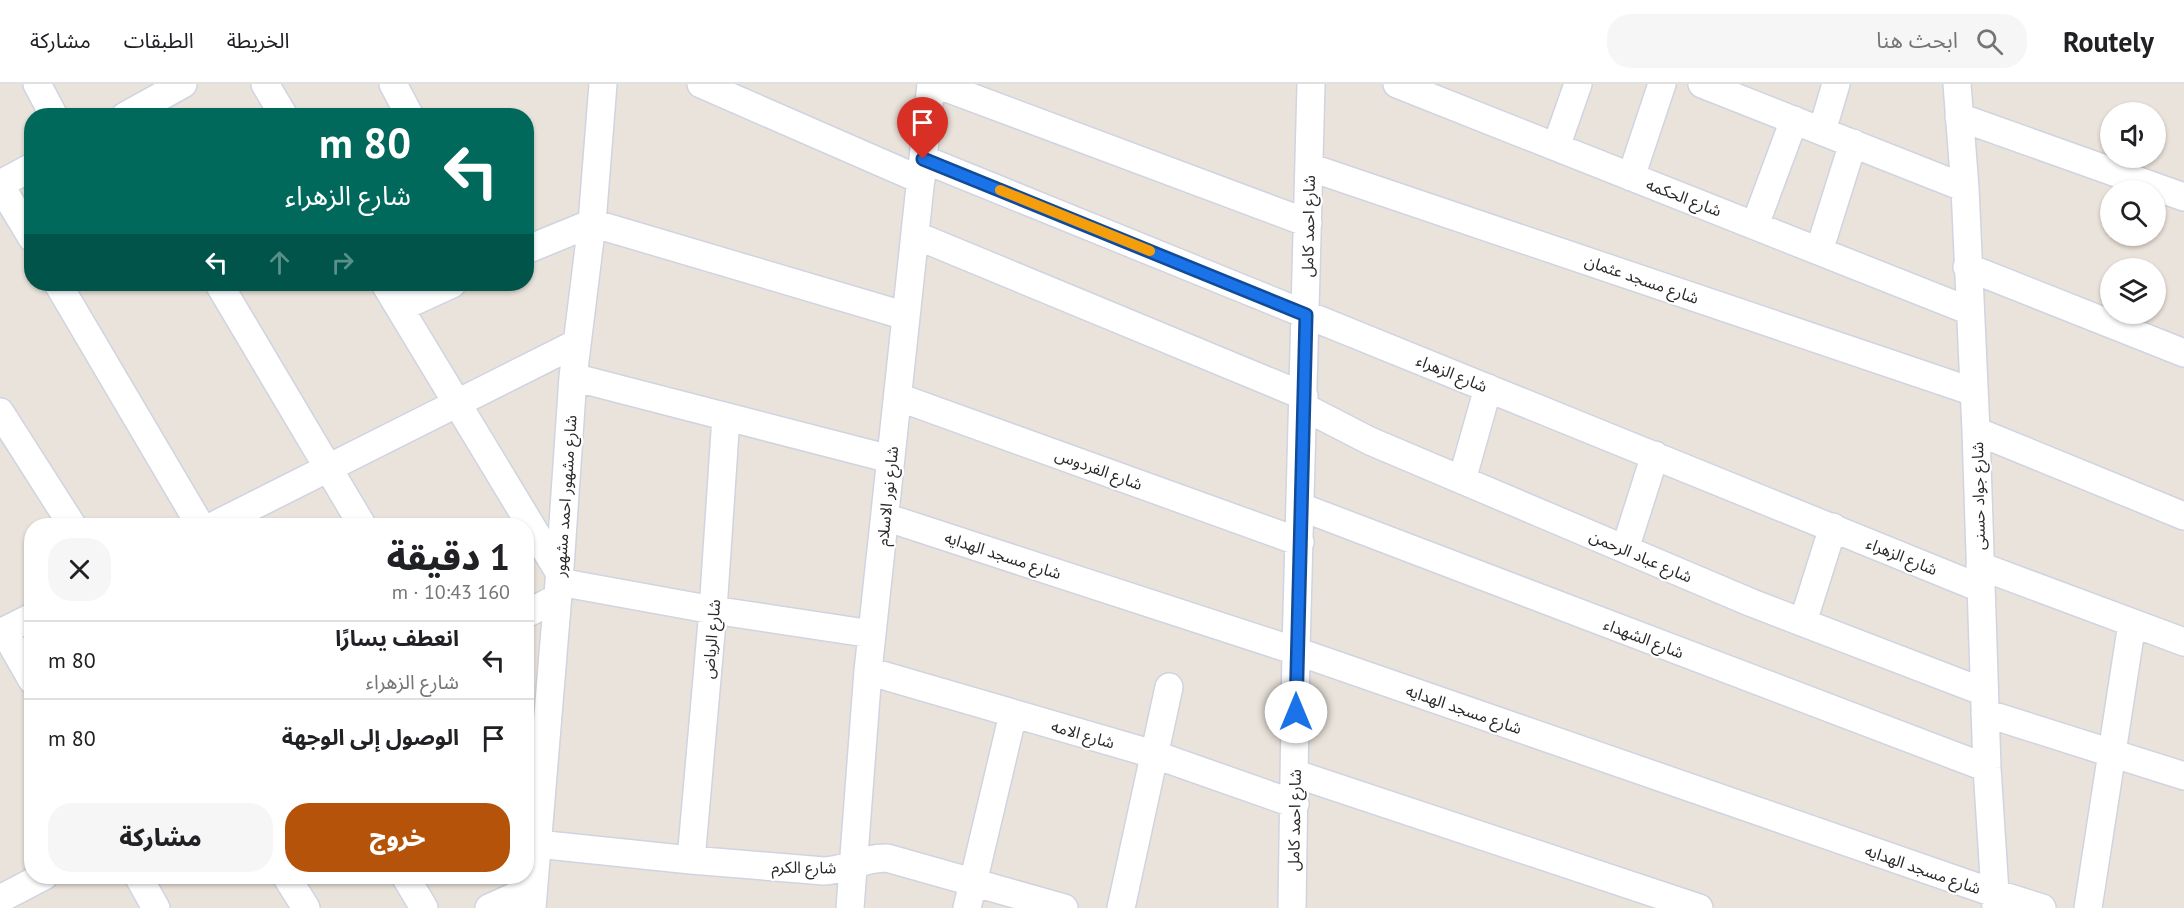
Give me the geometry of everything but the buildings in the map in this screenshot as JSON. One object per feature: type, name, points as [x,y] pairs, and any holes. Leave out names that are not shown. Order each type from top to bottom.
[{"type":"street","points":[[37,84],[50,108]]},
{"type":"street","points":[[265,84],[279,108]]},
{"type":"street","points":[[393,84],[406,108]]},
{"type":"street","name":"شارع مشهور احمد مشهور","points":[[534,820],[558,584],[573,377],[592,223],[603,84]]},
{"type":"street","name":"شارع الزهراء","points":[[701,84],[1306,315],[1833,527],[1980,577],[2133,623],[2184,642]]},
{"type":"street","points":[[933,84],[1308,223]]},
{"type":"street","name":"شارع نور الاسلام","points":[[850,908],[868,671],[933,84]]},
{"type":"street","name":"شارع احمد كامل","points":[[1295,907],[1296,651],[1302,507],[1311,84]]},
{"type":"street","name":"شارع الحكمه","points":[[1397,84],[1970,311]]},
{"type":"street","points":[[1556,147],[1578,84]]},
{"type":"street","points":[[1631,177],[1662,84]]},
{"type":"street","points":[[1702,84],[1730,89],[1794,120],[1965,188]]},
{"type":"street","points":[[1822,131],[1836,84]]},
{"type":"street","name":"شارع جواد حسنى","points":[[1957,84],[1965,188],[1967,267],[1977,431],[1987,768],[1995,901]]},
{"type":"street","points":[[138,108],[175,86]]},
{"type":"street","points":[[1959,117],[2184,197]]},
{"type":"street","points":[[1755,225],[1794,120]]},
{"type":"street","points":[[1819,251],[1853,143]]},
{"type":"street","name":"شارع مسجد عثمان","points":[[1310,167],[1974,392]]},
{"type":"street","points":[[24,171],[0,184],[24,224]]},
{"type":"street","points":[[534,247],[592,223],[906,316]]},
{"type":"street","name":"شارع عباد الرحمن","points":[[915,235],[1304,402],[1370,441],[1752,603],[1803,622],[1985,703],[2113,753],[2184,776]]},
{"type":"street","points":[[1967,267],[2184,353]]},
{"type":"street","points":[[62,291],[196,518]]},
{"type":"street","points":[[223,291],[358,518]]},
{"type":"street","points":[[389,291],[458,403],[522,518]]},
{"type":"street","points":[[400,308],[437,291]]},
{"type":"street","points":[[229,518],[577,343]]},
{"type":"street","points":[[573,377],[890,459]]},
{"type":"street","points":[[1462,480],[1488,388]]},
{"type":"street","name":"شارع الفردوس","points":[[898,397],[1300,542]]},
{"type":"street","points":[[0,412],[68,518]]},
{"type":"street","name":"شارع الرياض","points":[[692,860],[713,610],[726,417]]},
{"type":"street","points":[[1977,431],[2184,516]]},
{"type":"street","points":[[1625,549],[1655,456]]},
{"type":"street","name":"شارع الشهداء","points":[[1302,507],[1987,768]]},
{"type":"street","name":"شارع مسجد الهدايه","points":[[885,517],[1296,651],[1995,901],[2042,908]]},
{"type":"street","points":[[1803,622],[1833,527]]},
{"type":"street","points":[[534,541],[558,584]]},
{"type":"street","points":[[558,584],[872,634]]},
{"type":"street","points":[[534,606],[558,584]]},
{"type":"street","points":[[24,621],[2,632],[24,667]]},
{"type":"street","points":[[2088,908],[2133,623]]},
{"type":"street","name":"شارع الامه","points":[[868,671],[1153,754],[1295,804]]},
{"type":"street","points":[[1121,908],[1169,687]]},
{"type":"street","points":[[970,895],[1013,714]]},
{"type":"street","points":[[1296,774],[1699,908]]},
{"type":"street","name":"شارع الكرم","points":[[534,820],[692,860],[824,871],[840,870],[855,862],[870,858],[887,858],[970,895],[1064,908]]},
{"type":"street","points":[[0,899],[29,884]]},
{"type":"street","points":[[142,884],[156,908]]},
{"type":"street","points":[[291,884],[306,908]]},
{"type":"street","points":[[410,884],[424,908]]},
{"type":"street","points":[[489,908],[532,898]]},
{"type":"slow traffic","points":[[1000,190],[1150,251]]},
{"type":"route","points":[[923,159],[1306,315],[1296,712]]}]
